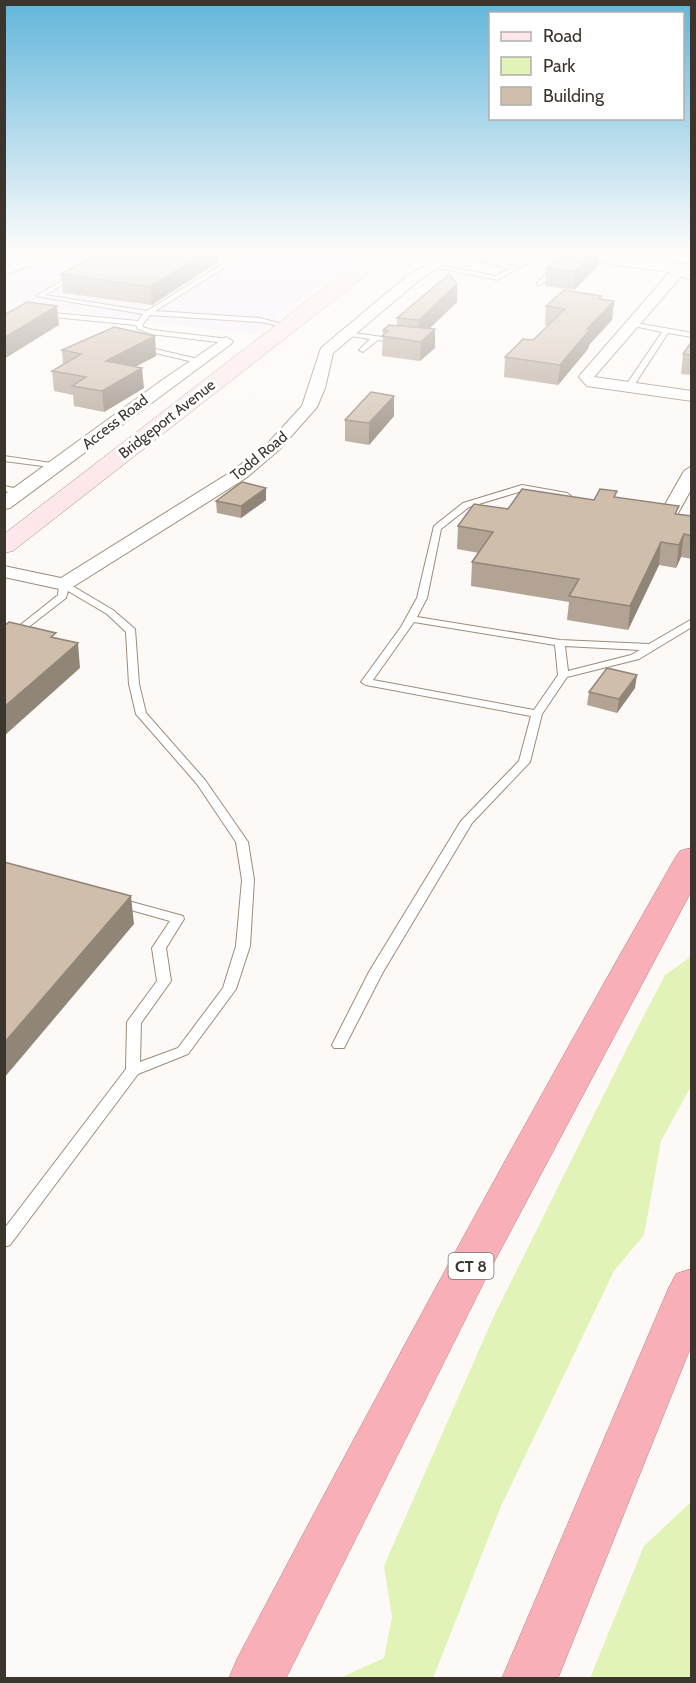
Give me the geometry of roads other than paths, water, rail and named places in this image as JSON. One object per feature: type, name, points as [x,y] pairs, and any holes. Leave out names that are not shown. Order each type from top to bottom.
[{"type":"highway","name":"CT 8","points":[[257,1678],[612,999],[692,858]]},
{"type":"highway","points":[[530,1678],[692,1287]]},
{"type":"main road","name":"Bridgeport Avenue","points":[[4,546],[285,330]]},
{"type":"street","name":"Todd Road","points":[[64,584],[240,474],[274,446],[309,407],[317,388],[326,351],[351,330]]},
{"type":"street","points":[[627,330],[586,377],[592,383],[692,396]]},
{"type":"street","name":"Access Road","points":[[4,504],[58,466],[118,417],[226,341]]},
{"type":"street","points":[[667,515],[692,471]]},
{"type":"street","points":[[4,571],[64,584]]},
{"type":"lane","points":[[131,334],[135,330]]},
{"type":"lane","points":[[147,330],[151,332],[226,341]]},
{"type":"lane","points":[[659,330],[692,335]]},
{"type":"lane","points":[[628,388],[666,331]]},
{"type":"lane","points":[[346,334],[408,342]]},
{"type":"lane","points":[[363,350],[376,338]]},
{"type":"lane","points":[[134,345],[198,361]]},
{"type":"lane","points":[[4,458],[58,466]]},
{"type":"lane","points":[[4,488],[21,492]]},
{"type":"lane","points":[[537,714],[366,682],[411,619],[422,598],[437,528],[466,505],[522,488],[578,498]]},
{"type":"lane","points":[[4,643],[63,596],[64,584],[110,612],[131,631],[134,684],[141,714],[201,782],[242,842],[248,880],[243,946],[229,989],[183,1051],[133,1070],[4,1240]]},
{"type":"lane","points":[[411,619],[560,643],[651,647]]},
{"type":"lane","points":[[563,675],[634,657],[692,622]]},
{"type":"lane","points":[[339,1045],[376,972],[467,821],[524,762],[537,714],[563,675],[560,643]]},
{"type":"lane","points":[[102,898],[178,919],[159,948],[164,981],[134,1022],[133,1070]]}]
